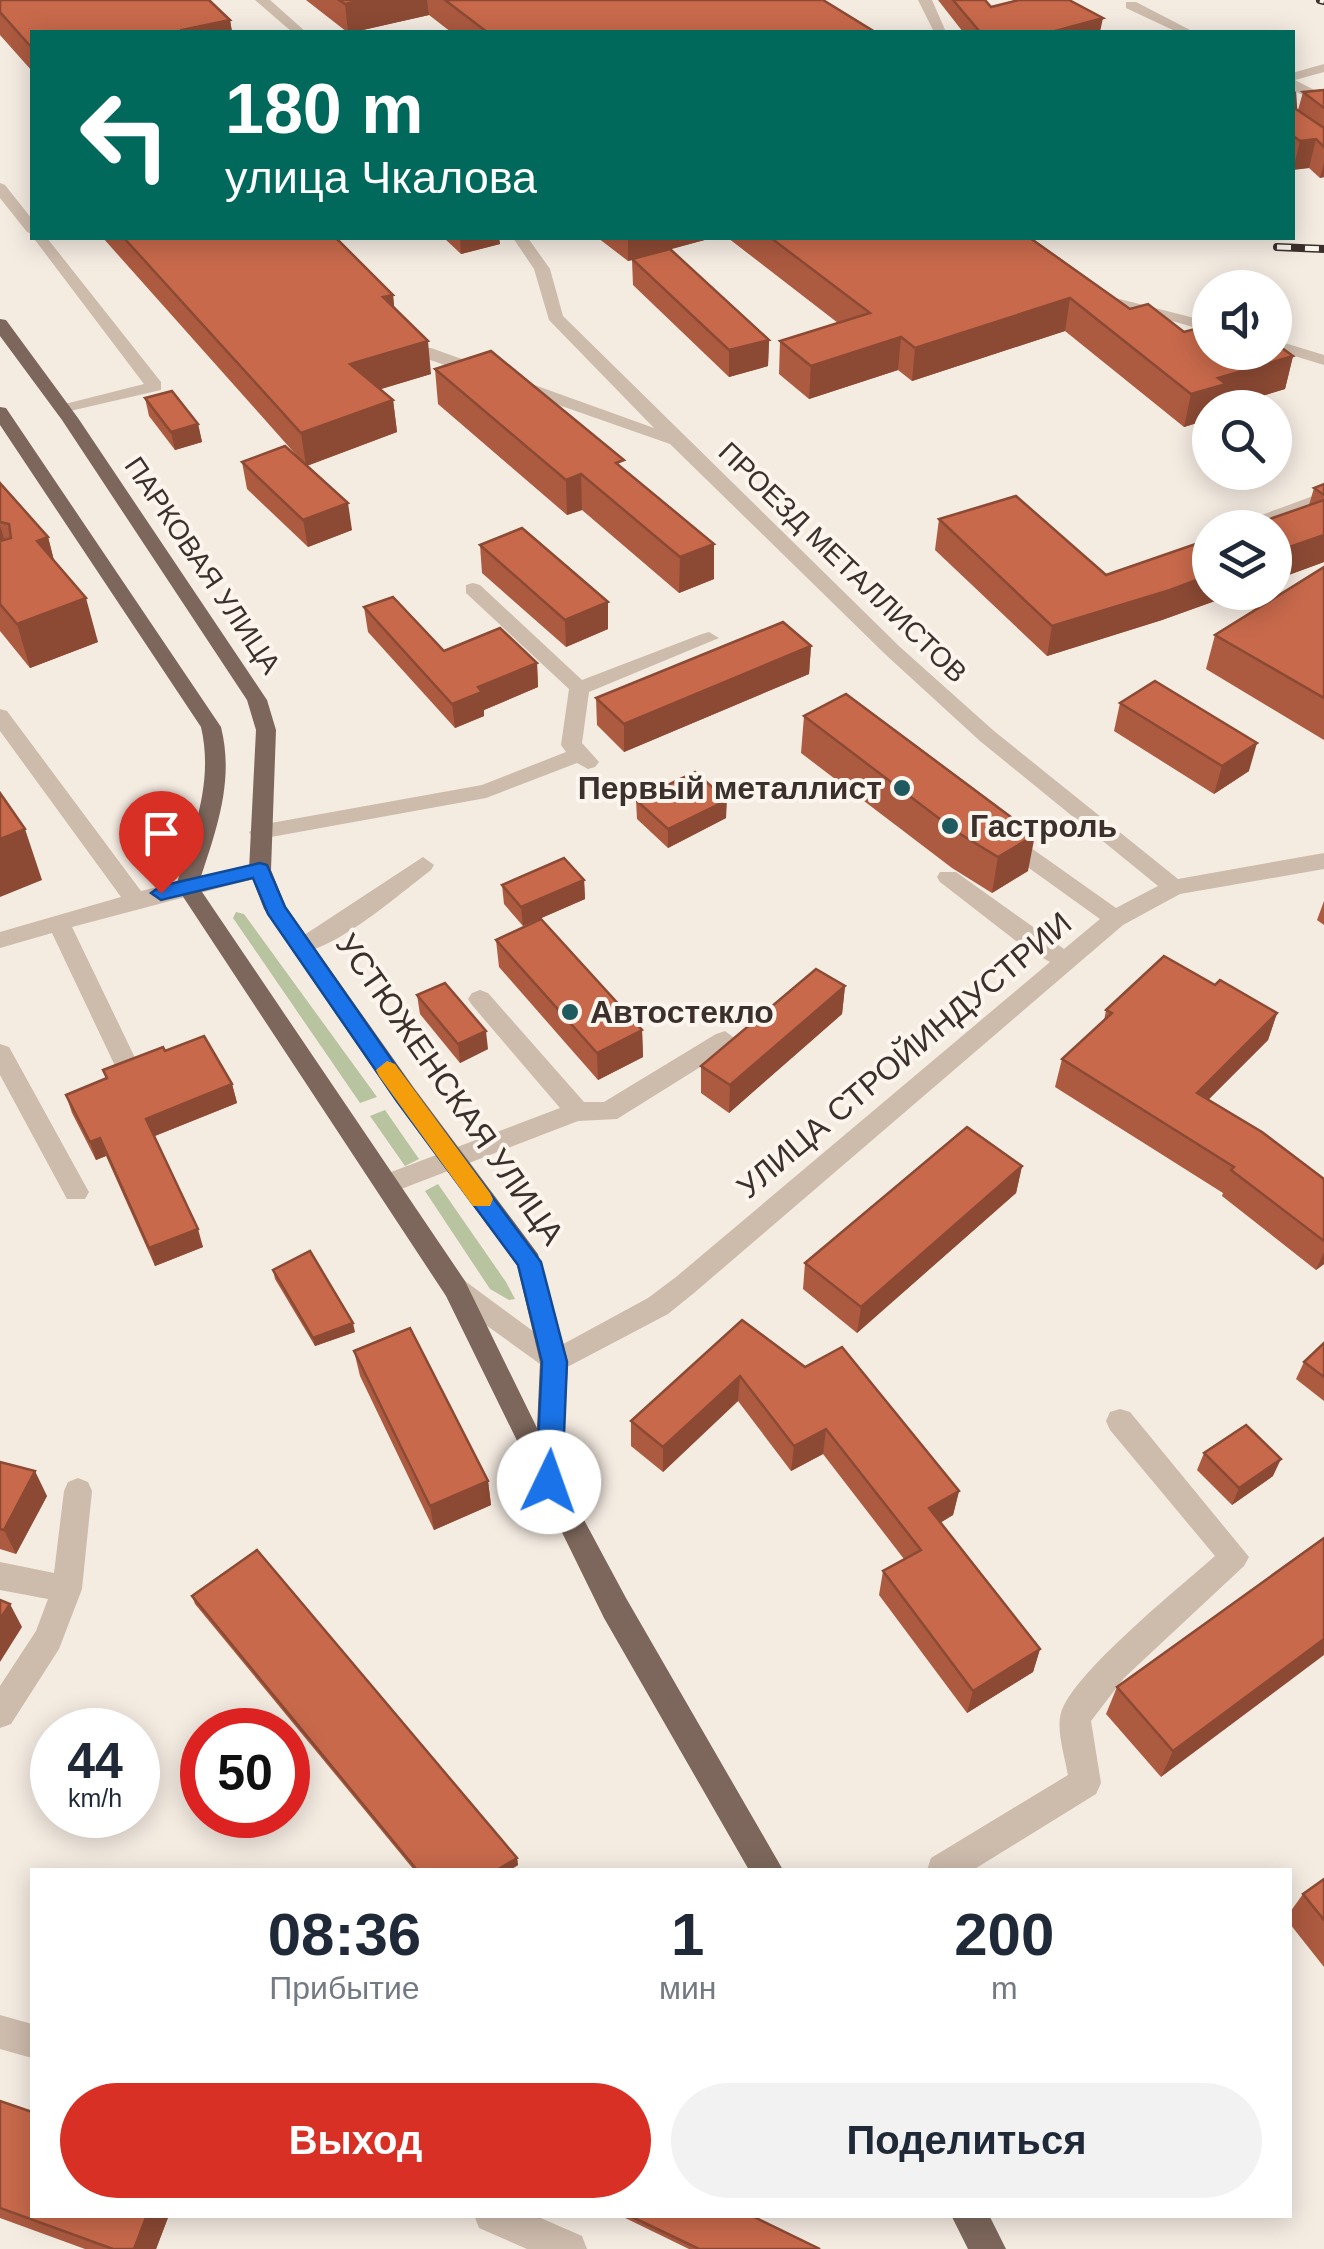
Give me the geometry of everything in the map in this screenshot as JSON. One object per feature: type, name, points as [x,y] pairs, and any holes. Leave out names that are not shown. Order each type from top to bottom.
[{"type":"main road","name":"ПАРКОВАЯ УЛИЦА","points":[[0,324],[63,410],[257,700],[266,730],[260,870]]},
{"type":"main road","points":[[0,412],[211,727],[216,742],[217,779],[187,886],[456,1289],[615,1608],[766,1868]]},
{"type":"main road","name":"УСТЮЖЕНСКАЯ УЛИЦА","points":[[260,870],[276,908],[301,945],[450,1158],[529,1262],[554,1362],[549,1482]]},
{"type":"main road","points":[[970,2218],[988,2249]]},
{"type":"street","points":[[262,0],[297,30]]},
{"type":"street","points":[[924,0],[939,30]]},
{"type":"street","points":[[1131,5],[1184,30]]},
{"type":"street","points":[[1295,80],[1324,68]]},
{"type":"street","points":[[1295,84],[1319,104]]},
{"type":"street","points":[[0,188],[30,226]]},
{"type":"street","points":[[41,240],[156,386],[63,410]]},
{"type":"street","name":"ПРОЕЗД МЕТАЛЛИСТОВ","points":[[522,240],[542,268],[555,317],[678,443],[892,651],[987,736],[1174,887]]},
{"type":"street","points":[[1106,298],[1192,323]]},
{"type":"street","points":[[1292,350],[1324,360]]},
{"type":"street","points":[[426,352],[678,443]]},
{"type":"street","points":[[1288,510],[1324,498]]},
{"type":"street","points":[[473,589],[579,688]]},
{"type":"street","points":[[579,688],[709,638]]},
{"type":"street","points":[[260,832],[486,791],[585,760],[571,745],[579,688]]},
{"type":"street","points":[[0,716],[135,900]]},
{"type":"street","points":[[992,831],[1114,918]]},
{"type":"street","name":"УЛИЦА СТРОЙИНДУСТРИИ","points":[[554,1362],[658,1306],[685,1285],[1114,918],[1174,887],[1324,861]]},
{"type":"street","points":[[301,945],[326,936],[423,865]]},
{"type":"street","points":[[0,940],[187,886],[260,870]]},
{"type":"street","points":[[948,877],[1033,942],[1065,960]]},
{"type":"street","points":[[59,924],[126,1064]]},
{"type":"street","points":[[480,998],[577,1111]]},
{"type":"street","points":[[387,1184],[577,1111],[608,1112],[725,1040]]},
{"type":"street","points":[[0,1053],[76,1192]]},
{"type":"street","points":[[456,1289],[554,1362]]},
{"type":"street","points":[[946,1868],[1085,1783],[1075,1717],[1113,1668],[1234,1557],[1120,1421]]},
{"type":"street","points":[[0,1713],[48,1640],[67,1589],[78,1491]]},
{"type":"street","points":[[0,1576],[67,1589]]},
{"type":"street","points":[[0,2032],[30,2040]]},
{"type":"street","points":[[499,2218],[569,2249]]},
{"type":"green space","points":[[236,912],[244,914],[377,1097],[360,1103],[233,918]]},
{"type":"green space","points":[[385,1110],[419,1159],[405,1166],[370,1116]]},
{"type":"green space","points":[[438,1184],[515,1299],[509,1300],[490,1289],[425,1191]]},
{"type":"building","points":[[0,0],[209,0],[230,20],[182,30],[30,30],[30,46],[0,12]]},
{"type":"building","points":[[445,0],[823,0],[872,30],[484,30]]},
{"type":"building","points":[[953,0],[985,0],[991,7],[1019,0],[1069,0],[1103,18],[1059,30],[978,30]]},
{"type":"building","points":[[1324,90],[1324,108],[1303,92]]},
{"type":"building","points":[[1295,93],[1296,109],[1324,128],[1324,147],[1316,139],[1300,141],[1295,137]]},
{"type":"building","points":[[126,240],[338,240],[393,295],[383,297],[428,341],[350,364],[393,400],[301,433]]},
{"type":"building","points":[[774,240],[1033,240],[1130,309],[1148,304],[1184,332],[1192,330],[1192,370],[1245,370],[1218,378],[1226,384],[1192,390],[1191,394],[1070,298],[915,348],[901,337],[811,366],[780,341],[870,313]]},
{"type":"building","points":[[670,249],[769,340],[729,350],[632,259]]},
{"type":"building","points":[[491,351],[624,460],[616,463],[714,544],[680,557],[581,474],[566,480],[435,369]]},
{"type":"building","points":[[172,391],[198,424],[171,432],[145,398]]},
{"type":"building","points":[[285,446],[348,503],[303,520],[242,462]]},
{"type":"building","points":[[0,483],[48,537],[37,541],[86,598],[17,624],[0,604],[0,541],[11,538],[9,524],[0,522]]},
{"type":"building","points":[[1016,496],[1106,575],[1192,545],[1192,582],[1052,626],[939,519]]},
{"type":"building","points":[[1324,500],[1324,535],[1292,546],[1292,511]]},
{"type":"building","points":[[522,528],[608,602],[565,620],[480,545]]},
{"type":"building","points":[[1324,567],[1324,698],[1215,635],[1255,610],[1292,610],[1292,587]]},
{"type":"building","points":[[393,597],[444,651],[500,628],[537,663],[478,687],[482,692],[452,704],[364,607]]},
{"type":"building","points":[[783,622],[811,646],[624,724],[596,698]]},
{"type":"building","points":[[1155,681],[1257,743],[1222,766],[1120,703]]},
{"type":"building","points":[[846,694],[1035,835],[998,857],[957,832],[804,716]]},
{"type":"building","points":[[695,772],[727,800],[668,829],[636,800]]},
{"type":"building","points":[[0,793],[25,829],[0,839]]},
{"type":"building","points":[[564,858],[584,880],[521,907],[502,885]]},
{"type":"building","points":[[541,919],[642,1030],[597,1053],[496,940]]},
{"type":"building","points":[[1164,956],[1215,985],[1220,980],[1277,1013],[1197,1093],[1262,1132],[1324,1179],[1324,1241],[1231,1170],[1234,1167],[1062,1059],[1112,1013],[1106,1010]]},
{"type":"building","points":[[816,969],[845,986],[730,1085],[701,1066]]},
{"type":"building","points":[[445,983],[486,1031],[458,1044],[417,995]]},
{"type":"building","points":[[204,1036],[232,1084],[146,1119],[198,1229],[149,1248],[100,1138],[90,1142],[66,1095],[107,1078],[103,1070]]},
{"type":"building","points":[[967,1127],[1022,1166],[861,1307],[805,1263]]},
{"type":"building","points":[[310,1251],[353,1323],[313,1338],[273,1270]]},
{"type":"building","points":[[742,1320],[805,1367],[842,1347],[959,1491],[929,1508],[1040,1649],[973,1691],[883,1571],[921,1550],[826,1429],[794,1446],[740,1376],[663,1447],[631,1421]]},
{"type":"building","points":[[410,1328],[488,1481],[430,1506],[354,1351]]},
{"type":"building","points":[[1324,1343],[1324,1377],[1304,1362]]},
{"type":"building","points":[[1246,1425],[1281,1459],[1239,1488],[1204,1453]]},
{"type":"building","points":[[0,1462],[35,1471],[4,1530],[0,1529]]},
{"type":"building","points":[[1324,1538],[1324,1639],[1173,1751],[1117,1687]]},
{"type":"building","points":[[257,1550],[517,1858],[500,1868],[415,1868],[310,1740],[310,1708],[284,1708],[192,1596]]},
{"type":"building","points":[[0,1600],[10,1604],[0,1619]]},
{"type":"building","points":[[1324,1879],[1324,1920],[1303,1894]]},
{"type":"building","points":[[0,2101],[30,2111],[30,2218],[146,2218],[134,2249],[113,2249],[0,2208]]},
{"type":"building","points":[[634,2218],[756,2218],[820,2249],[699,2249]]},
{"type":"railway","points":[[1320,0],[1324,1]]},
{"type":"railway","points":[[1277,247],[1324,249]]},
{"type":"slow traffic","points":[[387,1070],[482,1199]]},
{"type":"place","name":"Первый металлист","points":[[902,788]]},
{"type":"place","name":"Гастроль","points":[[950,826]]},
{"type":"place","name":"Автостекло","points":[[570,1012]]},
{"type":"route","points":[[161,893],[260,870],[276,908],[404,1095],[529,1262],[554,1362],[549,1482]]}]
